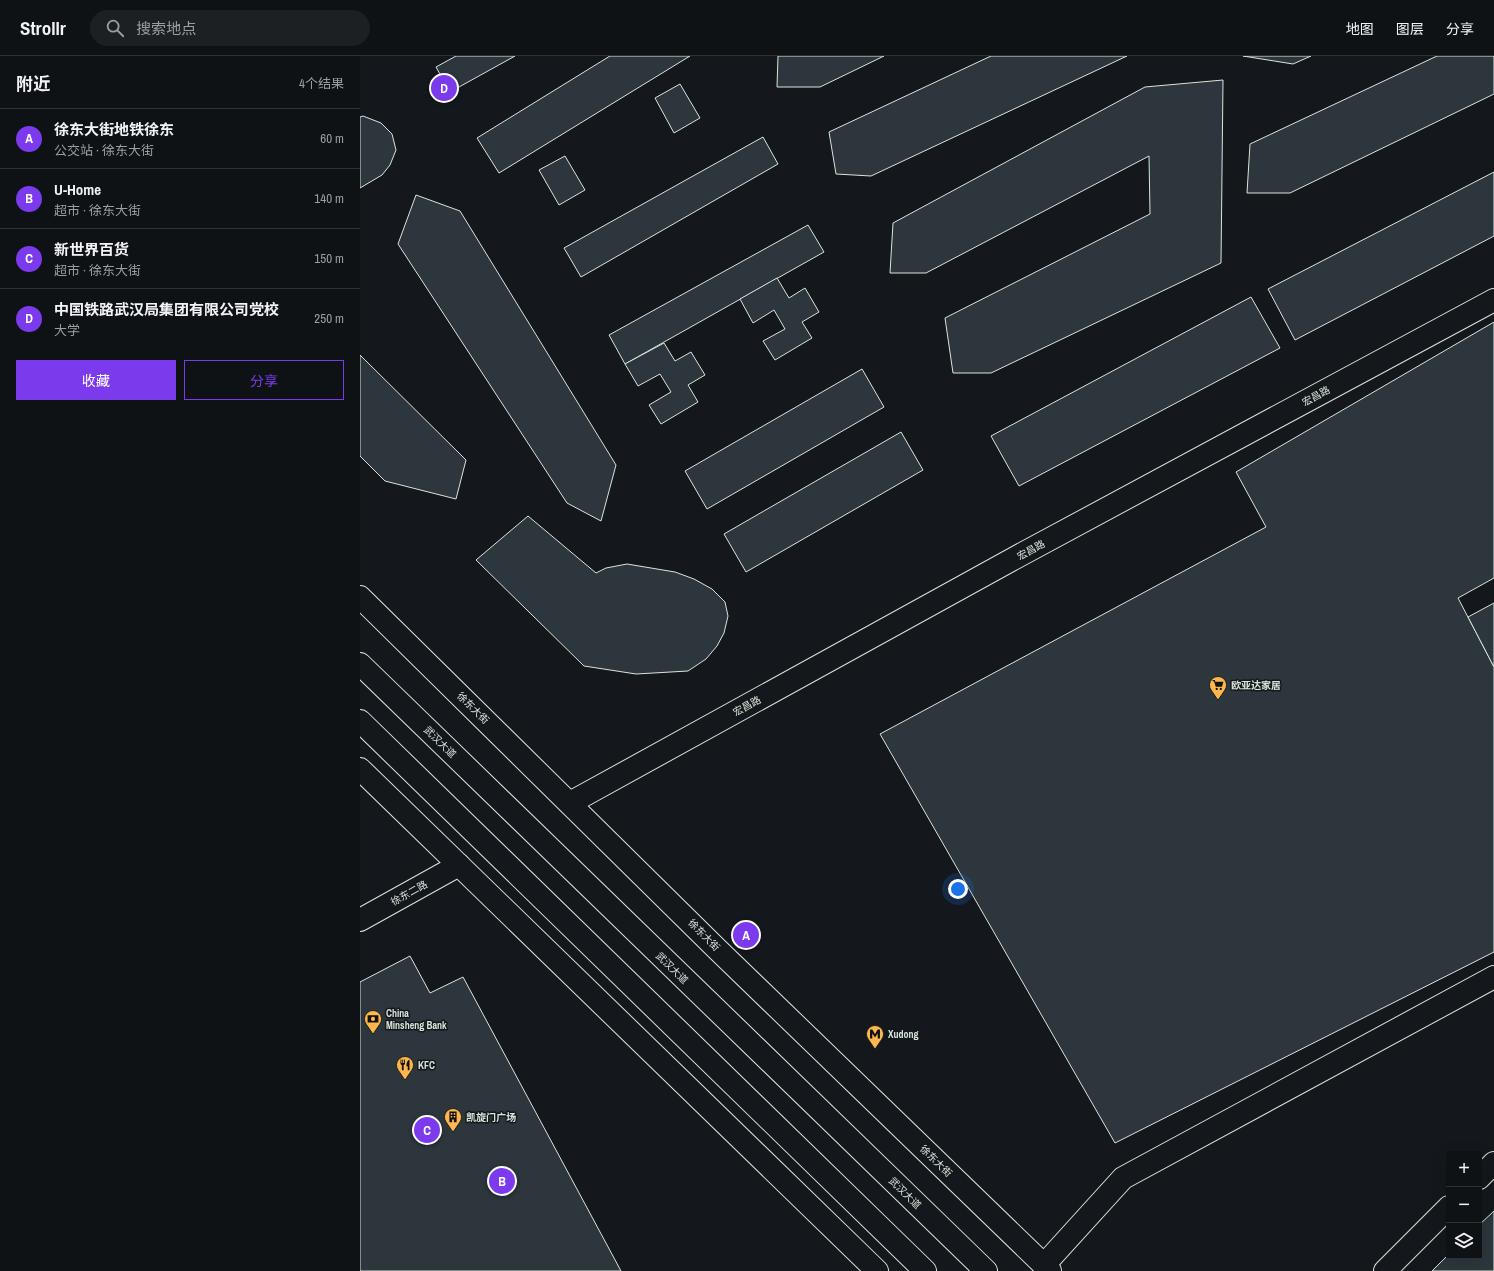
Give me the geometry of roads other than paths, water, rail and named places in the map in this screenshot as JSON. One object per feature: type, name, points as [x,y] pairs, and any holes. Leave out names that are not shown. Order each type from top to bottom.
[{"type":"main road","name":"宏昌路","points":[[570,803],[1024,553],[1494,300]]},
{"type":"main road","name":"徐东大街","points":[[360,597],[717,949],[1047,1268]]},
{"type":"main road","name":"武汉大道","points":[[360,664],[986,1271]]},
{"type":"main road","points":[[360,721],[925,1271]]},
{"type":"main road","points":[[360,769],[876,1271]]},
{"type":"main road","name":"徐东二路","points":[[360,920],[459,865]]},
{"type":"main road","points":[[1047,1268],[1123,1178],[1494,977]]},
{"type":"main road","points":[[1482,1175],[1494,1163]]},
{"type":"main road","points":[[1384,1271],[1446,1210]]},
{"type":"place","name":"中国铁路武汉局集团有限公司党校","points":[[444,88]]},
{"type":"place","name":"欧亚达家居","points":[[1218,700]]},
{"type":"place","name":"徐东大街地铁徐东","points":[[746,935]]},
{"type":"place","name":"China Minsheng Bank","points":[[373,1034]]},
{"type":"place","name":"Xudong","points":[[875,1049]]},
{"type":"place","name":"KFC","points":[[405,1080]]},
{"type":"place","name":"新世界百货","points":[[427,1130]]},
{"type":"place","name":"凯旋门广场","points":[[453,1132]]},
{"type":"place","name":"U-Home","points":[[502,1181]]}]
